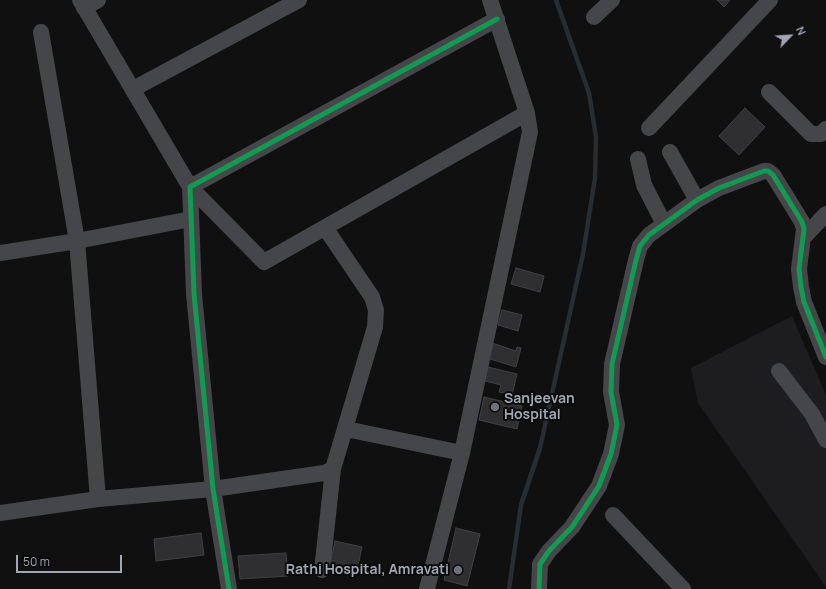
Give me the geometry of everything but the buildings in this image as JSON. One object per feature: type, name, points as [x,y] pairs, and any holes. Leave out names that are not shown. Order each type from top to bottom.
[{"type":"street","points":[[133,89],[299,0]]},
{"type":"street","points":[[427,589],[462,453],[530,132],[527,113],[490,0]]},
{"type":"street","points":[[594,18],[612,0]]},
{"type":"street","points":[[649,128],[770,0]]},
{"type":"street","points":[[87,3],[133,89],[190,187],[264,262],[326,229],[527,113]]},
{"type":"street","points":[[190,187],[497,18]]},
{"type":"street","points":[[41,32],[77,241],[98,499]]},
{"type":"street","points":[[769,92],[811,134],[821,134],[826,129]]},
{"type":"street","points":[[670,152],[697,200]]},
{"type":"street","points":[[638,159],[644,185],[664,224]]},
{"type":"street","points":[[539,589],[540,564],[550,550],[572,527],[595,492],[611,454],[617,425],[611,392],[612,370],[624,311],[640,246],[649,235],[697,200],[719,188],[764,171],[773,175],[802,222],[804,229],[800,269],[801,287],[804,302],[826,357]]},
{"type":"street","points":[[190,187],[194,294],[213,489],[228,589]]},
{"type":"street","points":[[803,238],[826,214]]},
{"type":"street","points":[[0,253],[77,241],[191,219]]},
{"type":"street","points":[[322,570],[333,470],[375,327],[376,310],[372,297],[326,229]]},
{"type":"street","points":[[779,371],[812,414],[826,440]]},
{"type":"street","points":[[346,429],[462,453]]},
{"type":"street","points":[[0,513],[98,499],[213,489],[324,473],[333,470]]},
{"type":"street","points":[[613,515],[683,589]]},
{"type":"shaded area","points":[[792,316],[826,395],[826,587],[698,403],[691,368]]},
{"type":"waterway","points":[[509,589],[521,505],[540,448],[583,254],[595,178],[596,137],[589,93],[556,0]]},
{"type":"cycle path","points":[[229,589],[213,489],[194,294],[190,187],[497,19]]},
{"type":"cycle path","points":[[539,589],[540,564],[549,551],[572,527],[599,486],[611,454],[617,425],[611,392],[612,364],[640,246],[649,235],[697,200],[719,188],[764,171],[768,171],[773,175],[802,222],[804,229],[799,269],[801,287],[804,302],[826,357]]},
{"type":"place","name":"Sanjeevan Hospital","points":[[495,407]]},
{"type":"place","name":"Rathi Hospital, Amravati","points":[[458,570]]}]
